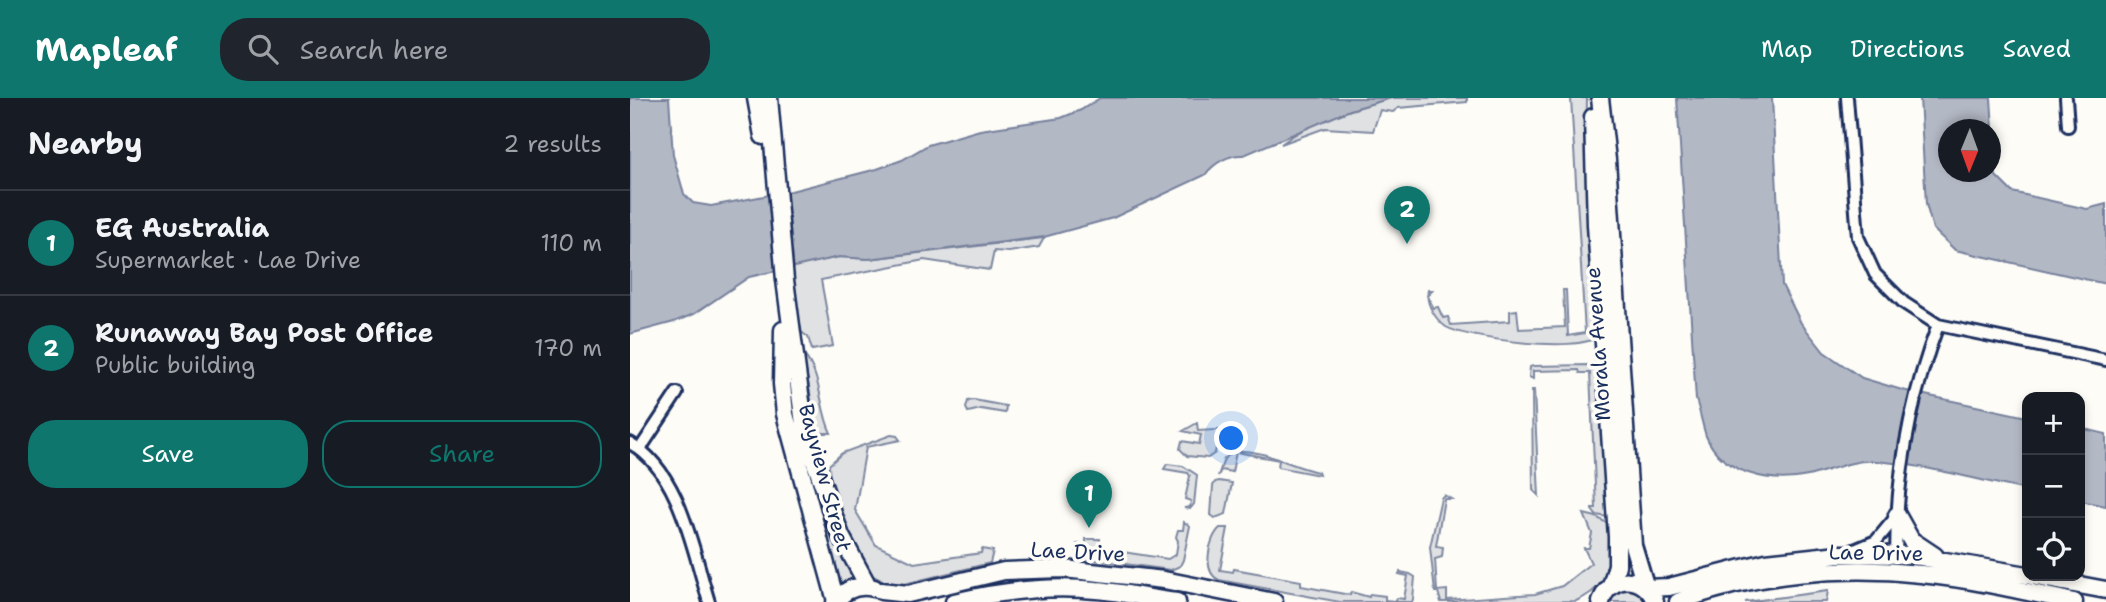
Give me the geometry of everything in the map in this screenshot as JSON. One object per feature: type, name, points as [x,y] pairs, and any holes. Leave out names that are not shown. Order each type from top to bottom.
[{"type":"main road","name":"Bayview Street","points":[[757,98],[775,186]]},
{"type":"main road","name":"Bayview Street","points":[[769,98],[785,280],[800,398],[811,451],[846,550],[880,593]]},
{"type":"main road","name":"Morala Avenue","points":[[1593,98],[1596,225],[1617,537],[1616,572],[1603,597]]},
{"type":"main road","name":"Morala Avenue","points":[[1600,98],[1607,160],[1632,535],[1636,559],[1649,592]]},
{"type":"main road","name":"Bayview Street","points":[[785,280],[782,384],[785,414],[835,601]]},
{"type":"main road","points":[[1897,515],[1911,540],[1939,558]]},
{"type":"main road","name":"Lae Drive","points":[[1603,597],[1625,580],[1635,581],[1649,592],[1766,562],[1839,554],[1896,554],[1939,558],[2022,574]]},
{"type":"main road","name":"Lae Drive","points":[[880,593],[921,592],[966,579],[1014,570],[1065,569],[1164,580],[1274,602]]},
{"type":"main road","points":[[1000,592],[1009,582],[1014,570]]},
{"type":"main road","name":"Lae Drive","points":[[1678,602],[1739,585],[1839,571],[1896,572],[1945,577],[2074,602]]},
{"type":"main road","name":"Lae Drive","points":[[2060,581],[2106,590]]},
{"type":"main road","name":"Lae Drive","points":[[954,602],[1000,592],[1074,588],[1177,602]]},
{"type":"main road","points":[[835,601],[850,589],[880,593]]},
{"type":"street","points":[[1847,98],[1858,237],[1875,274],[1904,303],[1938,325],[2106,360]]},
{"type":"street","points":[[2066,98],[2067,126]]},
{"type":"street","points":[[1896,572],[1901,474],[1921,372],[1938,325]]},
{"type":"street","points":[[677,393],[635,446],[659,468],[670,487],[682,515],[709,602]]},
{"type":"street","points":[[1839,554],[1876,541],[1897,515]]},
{"type":"shaded area","points":[[630,98],[669,98],[673,155],[684,194],[693,203],[711,206],[791,191],[877,169],[902,160],[928,145],[980,130],[1061,118],[1100,98],[1391,98],[1350,110],[1244,155],[1227,158],[1217,163],[1205,175],[1113,218],[1044,237],[868,259],[839,257],[749,277],[694,314],[630,334]]},
{"type":"shaded area","points":[[1391,98],[1467,98],[1467,102],[1398,108],[1393,112],[1380,110],[1373,131],[1325,128],[1281,144],[1320,121]]},
{"type":"shaded area","points":[[1571,98],[1587,98],[1586,161],[1596,337],[1586,342],[1547,344],[1498,340],[1458,332],[1438,320],[1429,305],[1428,297],[1434,308],[1438,307],[1443,318],[1448,317],[1451,325],[1510,321],[1510,311],[1517,310],[1519,329],[1565,327],[1563,290],[1566,290],[1568,336],[1585,333]]},
{"type":"shaded area","points":[[1677,98],[1772,98],[1782,285],[1801,323],[1824,352],[1862,378],[1902,390],[2022,416],[2022,489],[1932,469],[1875,461],[1849,464],[1794,478],[1764,477],[1749,473],[1723,459],[1713,449],[1706,436],[1696,400]]},
{"type":"shaded area","points":[[1920,98],[1991,98],[1992,119],[1938,119],[1938,182],[2001,181],[2012,192],[2087,209],[2106,204],[2106,284],[1955,250],[1933,229],[1926,204]]},
{"type":"shaded area","points":[[1044,238],[1039,247],[1009,252],[994,251],[990,270],[924,260],[821,280],[833,346],[812,350],[808,337],[800,331],[791,267],[839,257],[869,259]]},
{"type":"shaded area","points":[[787,298],[796,403],[856,577],[838,584],[788,406]]},
{"type":"shaded area","points":[[803,354],[814,371],[831,433],[820,433],[815,422]]},
{"type":"shaded area","points":[[1589,365],[1599,370],[1608,517],[1596,515],[1592,510],[1596,508],[1590,373],[1580,373],[1579,370],[1533,371],[1533,379],[1529,377],[1530,367],[1533,366]]},
{"type":"shaded area","points":[[1534,390],[1539,496],[1533,490]]},
{"type":"shaded area","points":[[968,401],[1006,406],[1005,413],[981,409],[968,412]]},
{"type":"shaded area","points":[[1197,423],[1198,431],[1231,429],[1230,433],[1218,439],[1215,453],[1208,458],[1187,456],[1180,449],[1182,441],[1199,444],[1201,435],[1183,431]]},
{"type":"shaded area","points":[[2085,429],[2106,434],[2106,506],[2085,502]]},
{"type":"shaded area","points":[[891,435],[900,440],[866,447],[855,510],[876,545],[914,563],[981,553],[982,549],[993,551],[990,563],[904,584],[885,582],[871,575],[852,552],[830,479],[829,465],[842,453]]},
{"type":"shaded area","points":[[1234,451],[1267,455],[1318,472],[1319,475],[1278,467],[1279,460],[1236,452],[1232,472],[1221,470],[1218,476],[1224,459]]},
{"type":"shaded area","points":[[1167,464],[1183,466],[1197,475],[1194,504],[1190,509],[1184,508],[1190,507],[1191,501],[1185,499],[1190,476],[1188,473],[1164,469]]},
{"type":"shaded area","points":[[1219,481],[1232,483],[1226,514],[1215,518],[1211,515],[1213,486]]},
{"type":"shaded area","points":[[1444,495],[1451,499],[1444,499],[1436,546],[1443,547],[1442,557],[1435,559],[1437,591],[1447,590],[1447,600],[1535,594],[1562,586],[1591,563],[1584,548],[1589,548],[1592,533],[1584,514],[1607,523],[1611,559],[1604,579],[1588,595],[1576,601],[1441,602],[1438,592],[1435,592],[1430,547],[1441,498]]},
{"type":"shaded area","points":[[1184,522],[1190,526],[1183,560],[1180,566],[1171,570],[1086,559],[1077,552],[1077,544],[1086,545],[1086,539],[1100,539],[1100,553],[1110,550],[1168,559],[1176,554],[1176,537],[1178,530],[1183,530]]},
{"type":"shaded area","points":[[1220,528],[1228,528],[1220,570],[1233,572],[1234,569],[1301,581],[1301,586],[1350,595],[1351,592],[1369,597],[1370,594],[1385,596],[1385,600],[1395,601],[1397,598],[1404,599],[1408,576],[1399,574],[1400,572],[1415,577],[1412,602],[1340,602],[1219,580],[1210,570],[1209,555],[1212,540]]},
{"type":"shaded area","points":[[1627,586],[1640,590],[1647,602],[1608,602],[1615,591]]},
{"type":"shaded area","points":[[1828,591],[1826,602],[1745,602]]},
{"type":"place","name":"Runaway Bay Post Office","points":[[1407,244]]},
{"type":"place","name":"EG Australia","points":[[1089,528]]}]
